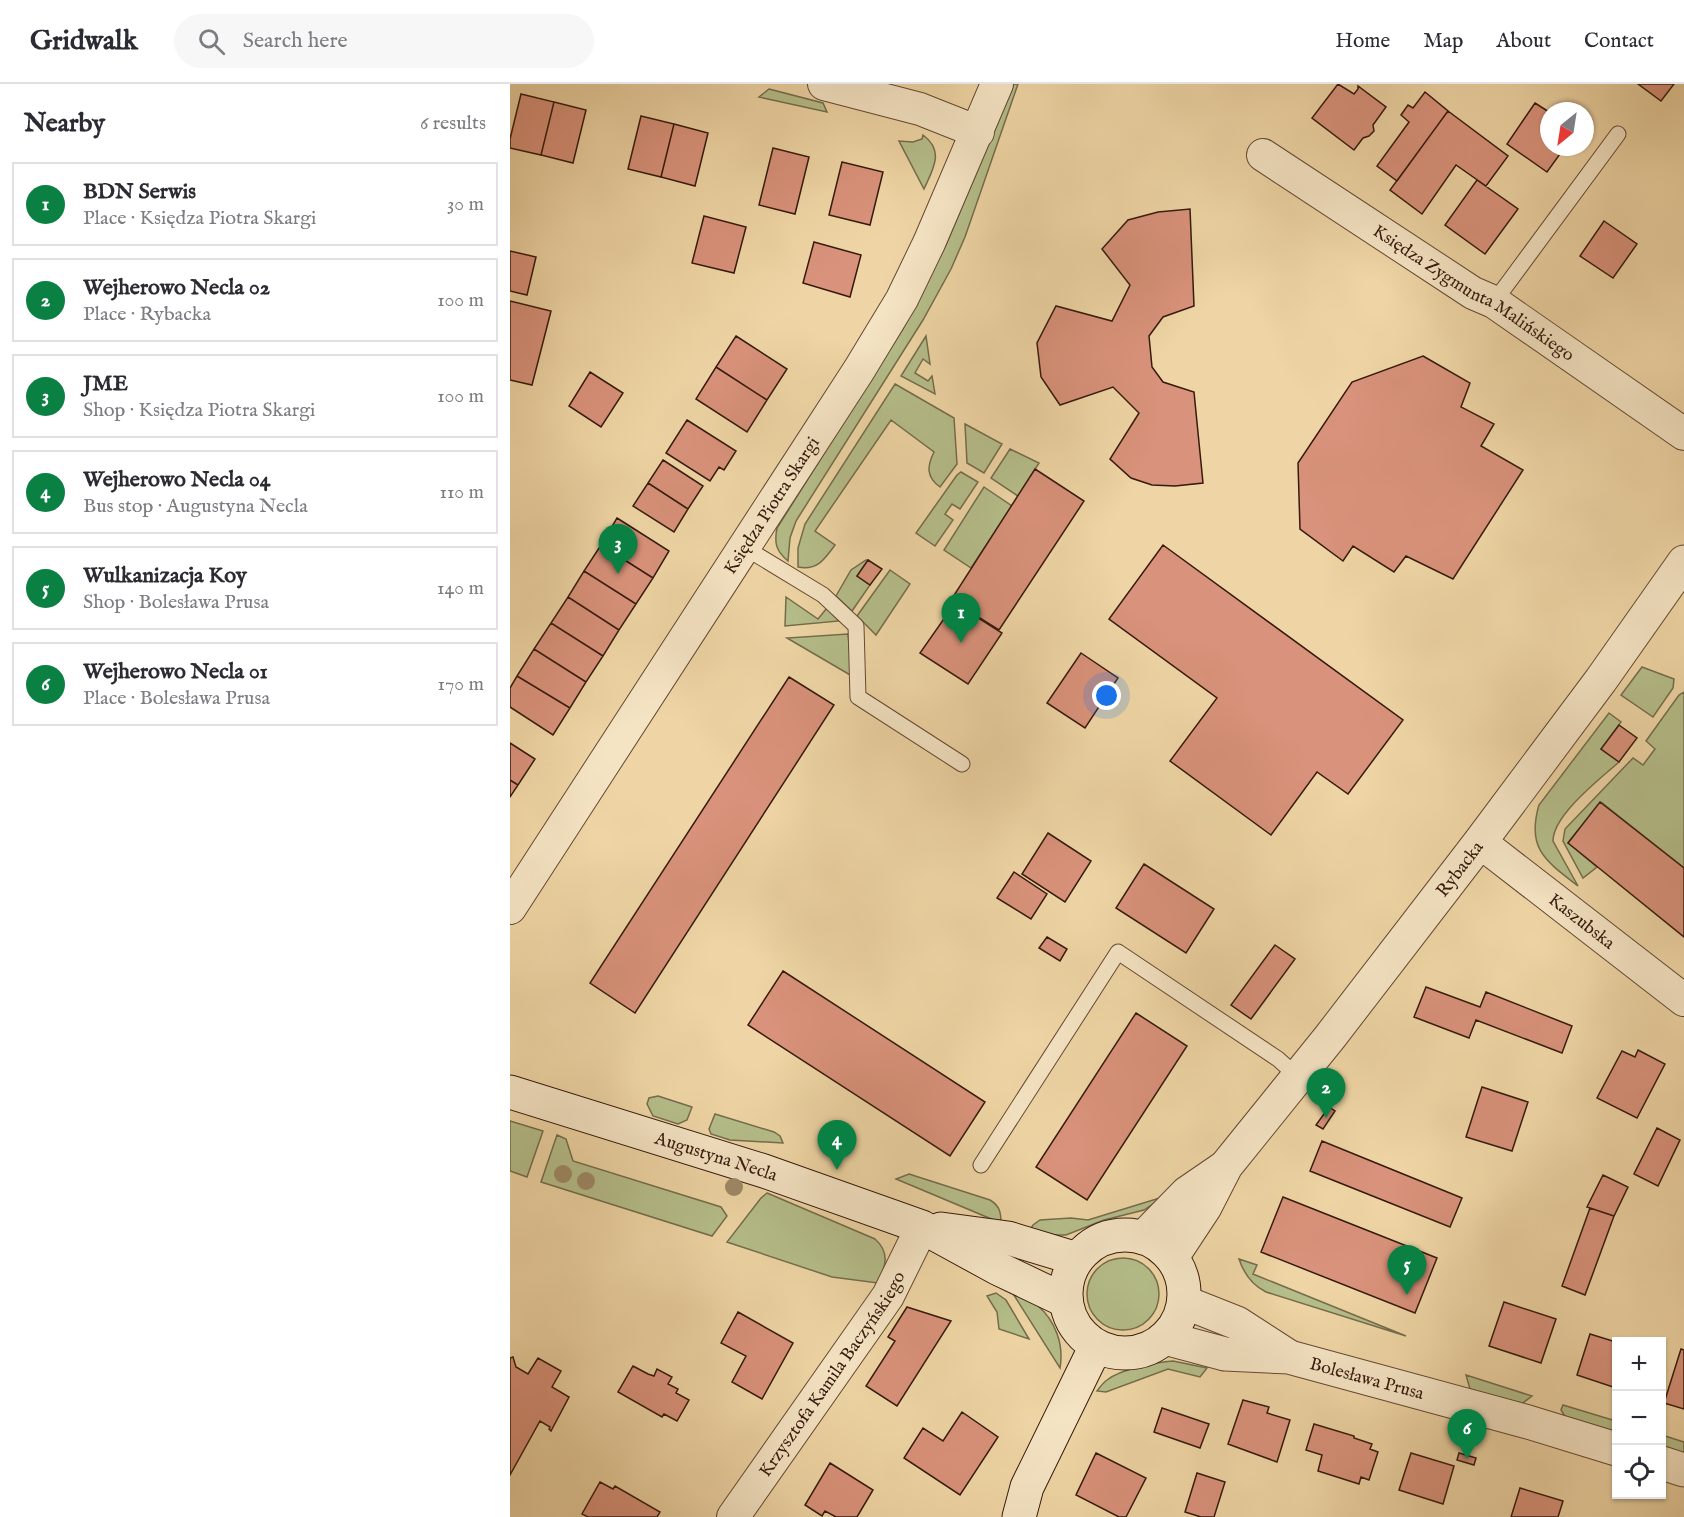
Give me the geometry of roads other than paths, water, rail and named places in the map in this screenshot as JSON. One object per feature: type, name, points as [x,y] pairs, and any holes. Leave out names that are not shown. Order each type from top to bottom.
[{"type":"street","points":[[824,84],[920,109],[978,132]]},
{"type":"street","name":"Księdza Piotra Skargi","points":[[510,908],[859,370],[902,298],[929,243],[997,84]]},
{"type":"street","name":"Księdza Zygmunta Malińskiego","points":[[1263,155],[1473,293],[1494,302],[1684,434]]},
{"type":"street","name":"Rybacka","points":[[1172,1257],[1205,1207],[1226,1166],[1480,842],[1601,680],[1684,562]]},
{"type":"street","name":"Kaszubska","points":[[1480,842],[1684,1000]]},
{"type":"street","name":"Augustyna Necla","points":[[510,1092],[764,1171],[922,1227],[997,1268],[1066,1300]]},
{"type":"street","name":"Rybacka","points":[[1144,1237],[1186,1193],[1226,1166]]},
{"type":"street","name":"Augustyna Necla","points":[[922,1227],[1008,1238],[1077,1259]]},
{"type":"street","name":"Krzysztofa Kamila Baczyńskiego","points":[[733,1517],[888,1296],[922,1227]]},
{"type":"street","points":[[1125,1234],[1144,1237],[1172,1257],[1183,1279],[1184,1302],[1177,1322],[1165,1338],[1149,1348],[1132,1353],[1113,1352],[1096,1346],[1081,1335],[1071,1319],[1066,1300],[1068,1279],[1077,1259],[1090,1246],[1107,1237],[1125,1234]]},
{"type":"street","name":"Bolesława Prusa","points":[[1184,1302],[1238,1323],[1289,1357]]},
{"type":"street","name":"Bolesława Prusa","points":[[1165,1338],[1225,1354],[1289,1357],[1528,1422],[1612,1447]]},
{"type":"street","points":[[1019,1517],[1027,1487],[1096,1346]]},
{"type":"street","points":[[1666,1464],[1684,1470]]},
{"type":"lane","points":[[1494,302],[1618,134]]},
{"type":"lane","points":[[744,547],[823,595],[855,626],[858,696],[962,764]]},
{"type":"lane","points":[[981,1165],[1118,952],[1278,1059],[1298,1077]]},
{"type":"place","name":"JME","points":[[618,574]]},
{"type":"place","name":"BDN Serwis","points":[[961,643]]},
{"type":"place","name":"Wejherowo Necla 02","points":[[1326,1118]]},
{"type":"place","name":"Wejherowo Necla 04","points":[[837,1170]]},
{"type":"place","name":"Wulkanizacja Koy","points":[[1407,1295]]},
{"type":"place","name":"Wejherowo Necla 01","points":[[1467,1459]]}]
